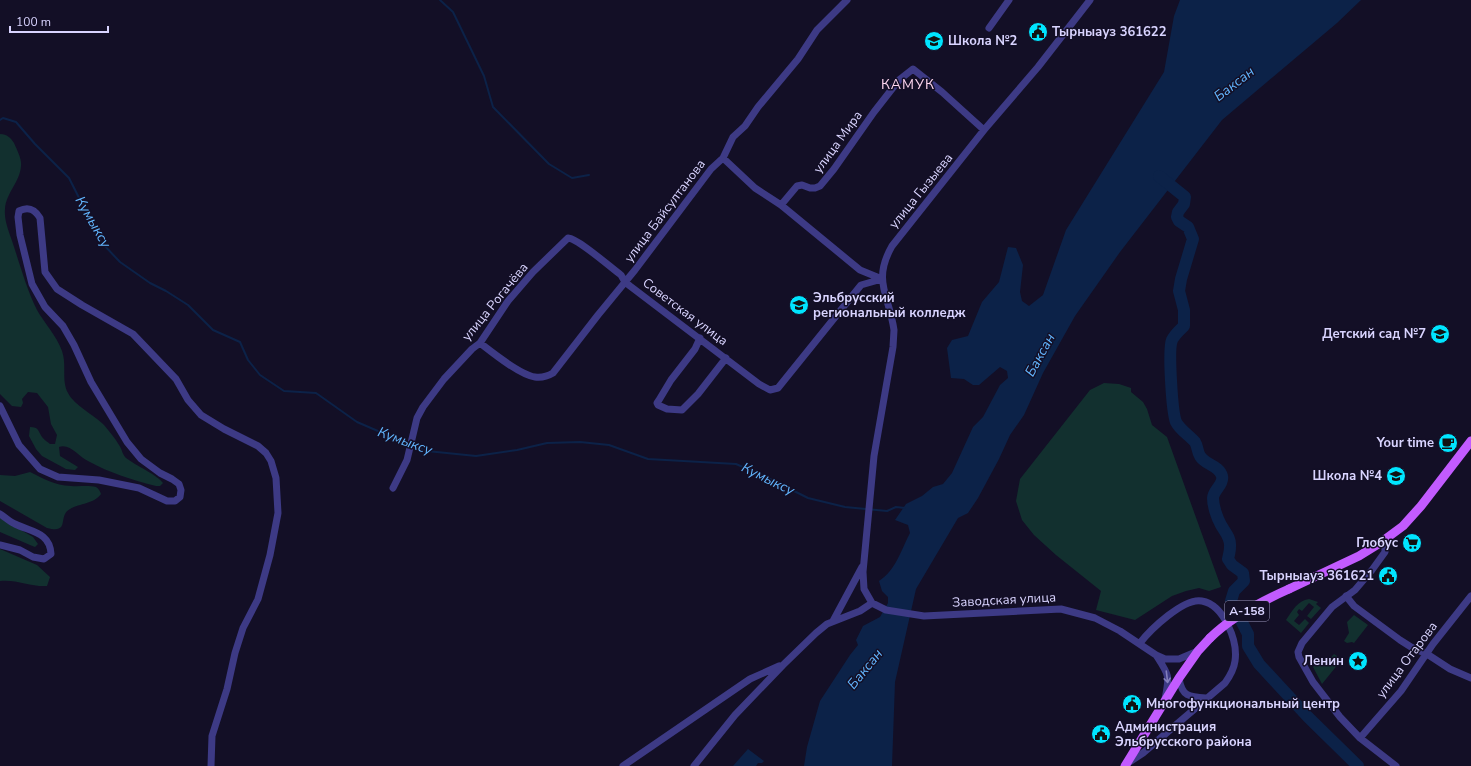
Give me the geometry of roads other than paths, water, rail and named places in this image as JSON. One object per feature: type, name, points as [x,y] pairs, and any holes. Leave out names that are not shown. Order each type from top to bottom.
[{"type":"main road","name":"А-158","points":[[1125,765],[1179,678],[1198,651],[1210,638],[1247,611],[1289,589],[1350,561],[1403,526],[1416,513],[1471,441]]},
{"type":"street","name":"улица Байсултанова","points":[[480,343],[507,363],[531,376],[540,378],[553,373],[625,282],[711,169],[723,158],[733,137],[745,126],[758,107],[798,59],[817,30],[848,0]]},
{"type":"street","points":[[989,28],[1009,0]]},
{"type":"street","name":"улица Гызыева","points":[[882,279],[884,262],[892,246],[984,130],[1038,67],[1090,0]]},
{"type":"street","name":"улица Мира","points":[[780,205],[797,186],[802,185],[810,188],[820,186],[899,80],[913,69],[942,92],[984,130]]},
{"type":"street","points":[[694,766],[735,715],[816,633],[833,621],[875,605],[864,589],[864,564],[874,456],[893,347],[894,330],[891,312],[882,286],[882,279],[860,270],[780,205],[755,188],[723,158]]},
{"type":"street","points":[[0,406],[19,445],[40,469],[58,477],[99,480],[139,488],[167,501],[175,501],[180,497],[181,490],[178,484],[172,479],[160,474],[127,442],[91,382],[74,345],[63,326],[45,307],[32,284],[20,235],[18,217],[19,211],[30,209],[36,212],[40,218],[45,272],[57,289],[82,306],[133,334],[176,380],[188,400],[201,415],[224,429],[258,446],[266,453],[271,461],[276,478],[278,513],[258,599],[243,628],[234,653],[227,689],[212,736],[211,766]]},
{"type":"street","name":"Советская улица","points":[[565,241],[571,238],[580,244],[621,275],[625,282],[759,384],[773,390],[778,388],[861,285],[882,279]]},
{"type":"street","name":"улица Рогачёва","points":[[393,488],[407,460],[417,418],[423,407],[444,379],[472,349],[480,343],[508,301],[533,272],[565,241]]},
{"type":"street","points":[[700,338],[695,349],[671,380],[657,403],[658,406],[667,409],[682,410],[698,394],[726,358]]},
{"type":"street","points":[[0,514],[15,524],[45,538],[51,546],[51,554],[44,559],[33,558],[20,550],[0,545]]},
{"type":"street","points":[[1385,539],[1385,552],[1379,562],[1360,585],[1332,607],[1302,644],[1298,652],[1304,666],[1326,700],[1360,738],[1396,766]]},
{"type":"street","points":[[833,621],[864,564]]},
{"type":"street","points":[[1346,596],[1354,606],[1400,640],[1427,654],[1450,669],[1471,678]]},
{"type":"street","name":"улица Отарова","points":[[1360,738],[1401,691],[1471,596]]},
{"type":"street","points":[[1125,765],[1143,753],[1197,708],[1228,679],[1236,659],[1235,644],[1228,625],[1213,606],[1202,600],[1185,604],[1153,628],[1140,643]]},
{"type":"street","name":"Заводская улица","points":[[875,605],[913,615],[1062,609],[1094,618],[1140,643],[1156,655]]},
{"type":"street","points":[[1156,655],[1165,659],[1175,660],[1198,651]]},
{"type":"street","points":[[1156,655],[1166,670],[1168,676],[1164,701]]},
{"type":"street","points":[[623,766],[750,679],[783,665]]},
{"type":"street","points":[[1179,678],[1180,686],[1185,694],[1193,697],[1207,698]]},
{"type":"water","name":"Баксан","points":[[1180,0],[1361,0],[1337,23],[1222,120],[1120,252],[1075,316],[1043,373],[1024,415],[1010,435],[978,498],[968,513],[958,518],[916,589],[895,682],[892,766],[804,766],[807,747],[820,701],[858,645],[856,640],[863,626],[880,617],[888,603],[888,597],[882,591],[879,581],[894,565],[910,533],[908,525],[895,520],[906,504],[922,496],[933,487],[943,484],[952,473],[973,427],[983,417],[1000,385],[1008,378],[1007,371],[1000,367],[979,385],[973,385],[964,379],[951,378],[947,348],[952,340],[968,336],[982,302],[999,282],[1008,247],[1016,248],[1023,265],[1020,292],[1022,301],[1029,306],[1043,295],[1066,230],[1164,72],[1174,16]]},
{"type":"water","points":[[748,749],[764,761],[762,763],[758,763],[756,766],[733,766]]},
{"type":"waterway","points":[[440,0],[453,12],[484,76],[493,107],[549,164],[572,178],[589,175]]},
{"type":"waterway","name":"Кумыксу","points":[[0,120],[3,118],[16,122],[35,144],[69,178],[102,243],[120,262],[150,283],[188,305],[213,330],[240,342],[248,360],[260,375],[284,391],[316,393],[357,422],[408,444]]},
{"type":"waterway","points":[[1159,176],[1185,197],[1184,204],[1178,212],[1177,217],[1179,221],[1188,227],[1193,239],[1179,291],[1184,310],[1184,326],[1173,338],[1171,346],[1170,355],[1173,406],[1178,425],[1195,442],[1202,459],[1215,467],[1222,476],[1221,482],[1213,495],[1214,505],[1218,519],[1230,541],[1228,559],[1232,565],[1243,573],[1244,581],[1234,591],[1231,601],[1248,634],[1248,646],[1259,664],[1308,717],[1358,766]]},
{"type":"waterway","name":"Кумыксу","points":[[412,446],[427,451],[476,456],[517,450],[547,443],[580,442],[609,445],[648,459],[736,464],[808,498],[845,507],[887,511],[896,507],[905,508]]},
{"type":"place","name":"Тырныауз 361622","points":[[1038,32]]},
{"type":"place","name":"Школа №2","points":[[934,41]]},
{"type":"place","name":"Эльбрусский региональный колледж","points":[[799,305]]},
{"type":"place","name":"Детский сад №7","points":[[1440,334]]},
{"type":"place","name":"Your time","points":[[1448,443]]},
{"type":"place","name":"Школа №4","points":[[1396,476]]},
{"type":"place","name":"Глобус","points":[[1412,543]]},
{"type":"place","name":"Тырныауз 361621","points":[[1388,576]]},
{"type":"place","name":"Ленин","points":[[1358,661]]},
{"type":"place","name":"Многофункциональный центр","points":[[1132,704]]},
{"type":"place","name":"Администрация Эльбрусского района","points":[[1101,734]]},
{"type":"district","name":"КАМУК","points":[[908,84]]}]
